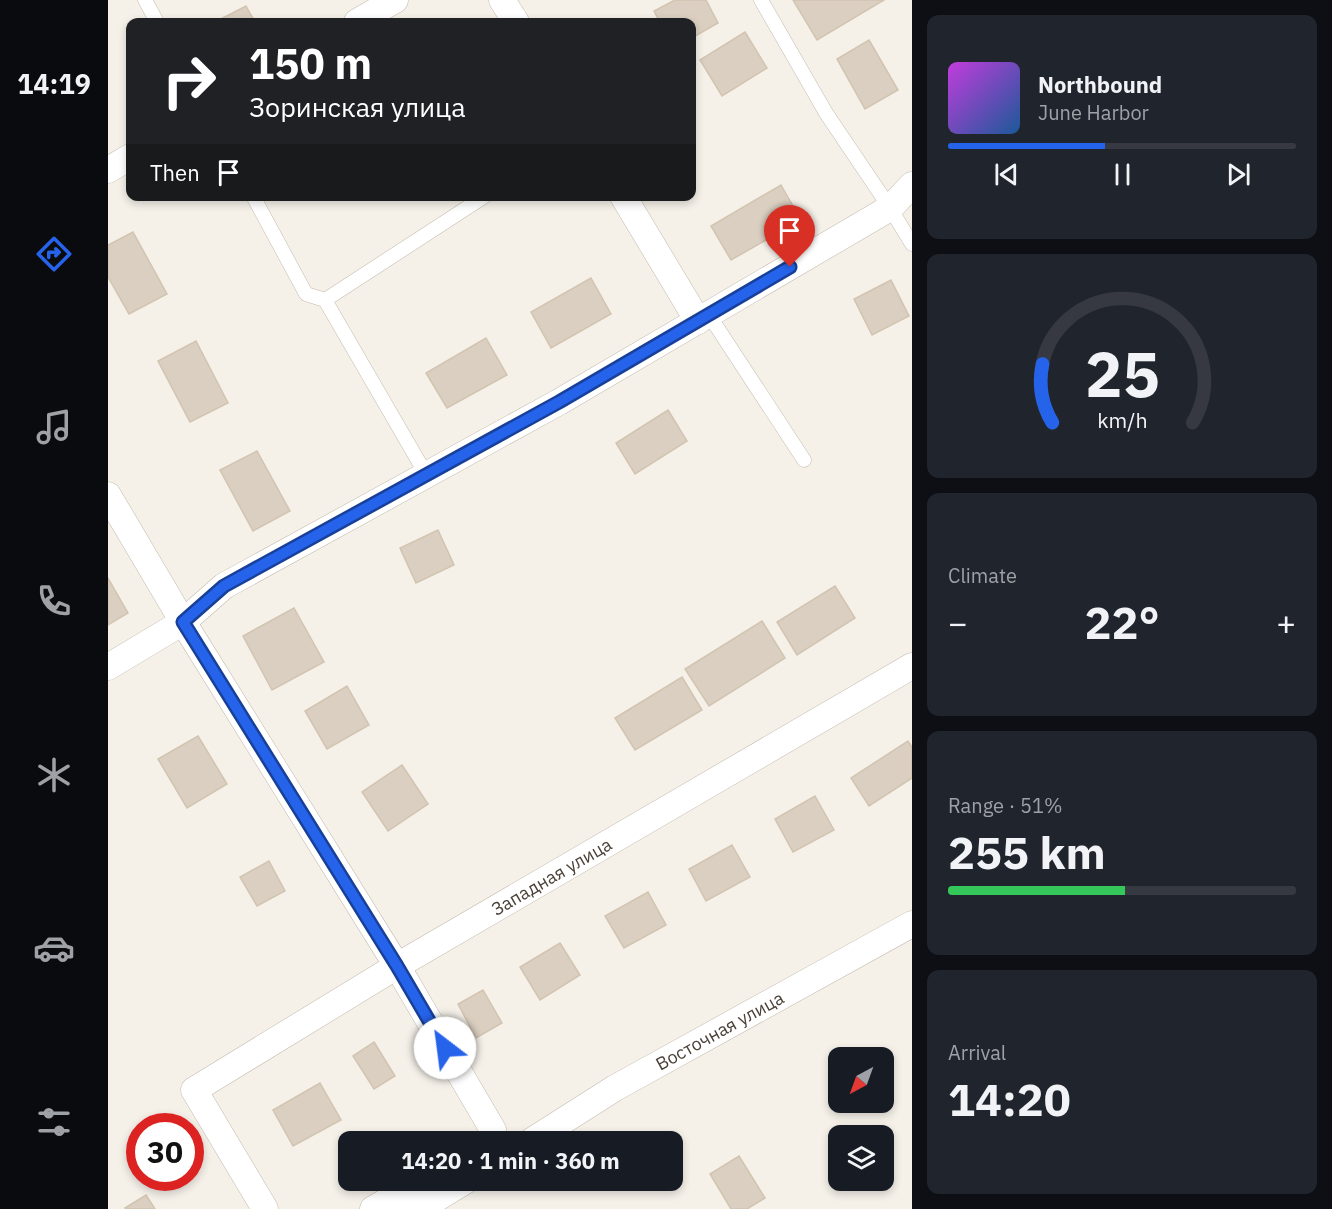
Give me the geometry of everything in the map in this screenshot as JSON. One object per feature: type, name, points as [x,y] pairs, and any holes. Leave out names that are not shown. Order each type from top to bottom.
[{"type":"street","points":[[364,18],[395,0]]},
{"type":"street","points":[[502,0],[513,18]]},
{"type":"street","points":[[108,170],[126,159]]},
{"type":"street","points":[[108,667],[183,622],[224,586],[427,476],[704,318],[891,208],[912,185]]},
{"type":"street","points":[[626,201],[704,318]]},
{"type":"street","points":[[108,495],[183,622],[397,966],[493,1131]]},
{"type":"street","name":"Западная улица","points":[[265,1209],[194,1090],[397,966],[912,666]]},
{"type":"street","name":"Восточная улица","points":[[547,1131],[615,1088],[912,924]]},
{"type":"street","points":[[374,1209],[405,1191]]},
{"type":"street","points":[[399,1194],[417,1203],[429,1203],[448,1191]]},
{"type":"lane","points":[[145,0],[155,18]]},
{"type":"lane","points":[[761,0],[826,113],[891,208],[912,244]]},
{"type":"lane","points":[[256,201],[306,294],[325,300],[427,476]]},
{"type":"lane","points":[[325,300],[477,201]]},
{"type":"lane","points":[[704,318],[804,460]]},
{"type":"building","points":[[675,0],[706,0],[718,23],[696,36],[696,18],[658,18],[654,11]]},
{"type":"building","points":[[793,0],[884,0],[817,40]]},
{"type":"building","points":[[246,6],[253,18],[223,18]]},
{"type":"building","points":[[745,32],[767,68],[722,96],[700,60]]},
{"type":"building","points":[[869,40],[898,90],[865,109],[837,59]]},
{"type":"building","points":[[781,185],[801,220],[731,260],[711,226]]},
{"type":"building","points":[[133,232],[167,294],[129,314],[108,277],[108,245]]},
{"type":"building","points":[[591,278],[611,314],[551,348],[531,312]]},
{"type":"building","points":[[891,280],[909,316],[872,335],[854,299]]},
{"type":"building","points":[[486,338],[507,375],[447,408],[426,373]]},
{"type":"building","points":[[196,341],[228,403],[190,422],[158,361]]},
{"type":"building","points":[[668,410],[687,441],[635,474],[616,443]]},
{"type":"building","points":[[257,451],[290,511],[253,531],[220,470]]},
{"type":"building","points":[[438,530],[454,565],[416,583],[400,548]]},
{"type":"building","points":[[108,578],[128,613],[108,625]]},
{"type":"building","points":[[835,586],[855,618],[797,655],[777,622]]},
{"type":"building","points":[[294,608],[324,662],[272,690],[243,636]]},
{"type":"building","points":[[762,621],[785,658],[709,706],[685,669]]},
{"type":"building","points":[[682,677],[702,710],[635,750],[615,718]]},
{"type":"building","points":[[347,686],[369,725],[327,749],[305,711]]},
{"type":"building","points":[[198,736],[227,784],[187,808],[158,759]]},
{"type":"building","points":[[908,741],[912,747],[912,778],[869,806],[851,778]]},
{"type":"building","points":[[402,765],[428,804],[388,831],[362,792]]},
{"type":"building","points":[[815,796],[834,830],[793,852],[775,819]]},
{"type":"building","points":[[732,845],[750,877],[706,901],[689,869]]},
{"type":"building","points":[[269,861],[285,891],[257,906],[240,877]]},
{"type":"building","points":[[648,892],[666,925],[624,948],[605,916]]},
{"type":"building","points":[[560,943],[580,975],[540,1000],[520,967]]},
{"type":"building","points":[[483,990],[502,1023],[476,1038],[458,1004]]},
{"type":"building","points":[[374,1042],[395,1076],[374,1089],[353,1056]]},
{"type":"building","points":[[320,1083],[341,1120],[293,1146],[273,1110]]},
{"type":"building","points":[[739,1156],[765,1198],[747,1209],[731,1209],[710,1174]]},
{"type":"building","points":[[146,1195],[155,1209],[125,1208]]},
{"type":"route","points":[[445,1048],[397,966],[183,622],[224,586],[559,402],[790,267]]}]
